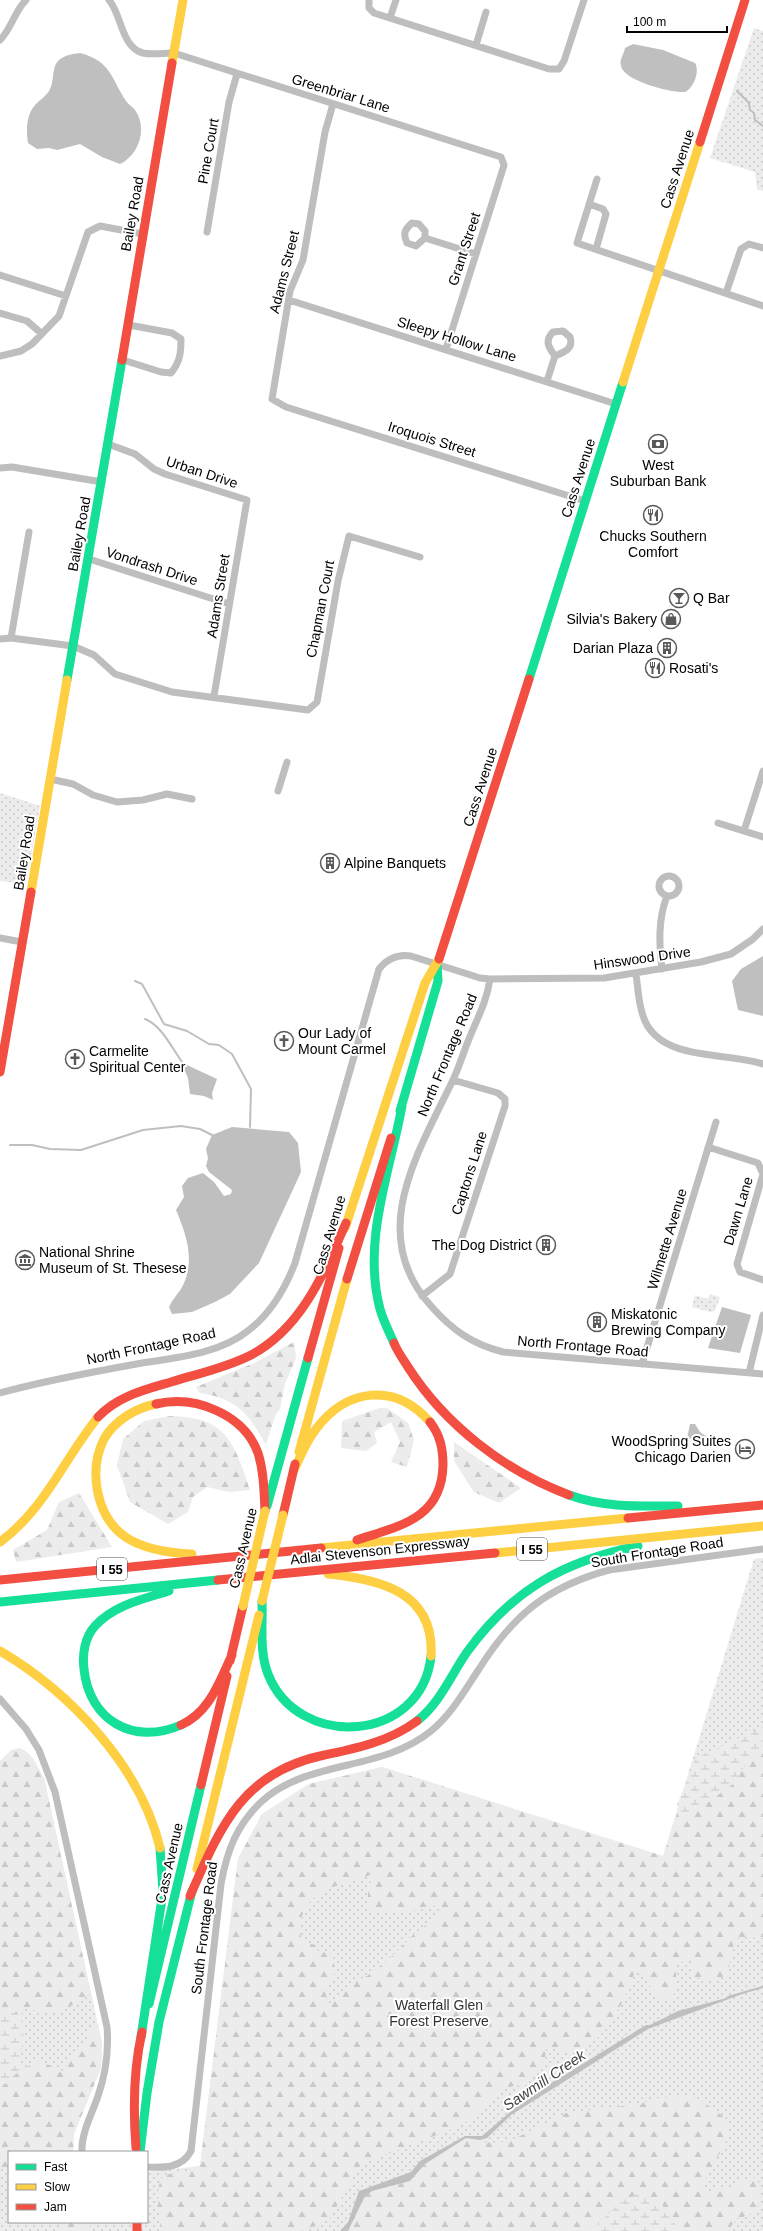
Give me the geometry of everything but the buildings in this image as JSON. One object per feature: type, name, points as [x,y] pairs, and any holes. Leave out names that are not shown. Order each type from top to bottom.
[{"type":"main road","name":"Bailey Road","points":[[0,1072],[129,325],[183,0]]},
{"type":"main road","name":"Cass Avenue","points":[[138,2151],[133,2108],[140,2037],[179,1882],[265,1511],[346,1223],[425,983],[437,964],[745,0]]},
{"type":"main road","name":"Cass Avenue","points":[[138,2151],[159,2022],[294,1470],[354,1252],[402,1106],[438,981],[437,964]]},
{"type":"main road","points":[[402,1106],[378,1217],[374,1270],[380,1306],[387,1329],[418,1384],[469,1436],[503,1463],[541,1484],[589,1502],[623,1505],[763,1504]]},
{"type":"main road","points":[[0,1542],[33,1512],[93,1424],[112,1405],[141,1391],[230,1364],[250,1355],[280,1335],[295,1320],[319,1283],[346,1223]]},
{"type":"main road","points":[[294,1470],[312,1434],[325,1419],[341,1405],[366,1396],[375,1394],[389,1396],[407,1403],[427,1419],[438,1434],[443,1454],[442,1476],[440,1488],[427,1509],[404,1525],[331,1548]]},
{"type":"main road","points":[[224,1556],[157,1550],[137,1544],[124,1536],[114,1526],[101,1503],[96,1477],[102,1446],[113,1427],[136,1410],[163,1401],[200,1404],[223,1414],[248,1436],[262,1464],[265,1511]]},
{"type":"main road","name":"Adlai Stevenson Expressway","points":[[0,1580],[224,1556],[331,1548],[763,1504]]},
{"type":"main road","name":"Adlai Stevenson Expressway","points":[[0,1602],[763,1526]]},
{"type":"main road","points":[[190,1896],[228,1816],[246,1794],[269,1775],[286,1766],[388,1738],[411,1726],[430,1709],[482,1631],[515,1598],[542,1579],[597,1555],[620,1549],[750,1528]]},
{"type":"main road","points":[[262,1601],[265,1665],[285,1700],[297,1710],[321,1722],[353,1728],[377,1723],[403,1710],[422,1689],[429,1673],[431,1657],[430,1645],[425,1622],[420,1611],[404,1596],[390,1586],[360,1578],[301,1572]]},
{"type":"main road","points":[[188,1584],[119,1607],[94,1627],[85,1646],[82,1667],[83,1682],[94,1706],[113,1722],[131,1731],[144,1734],[157,1734],[173,1730],[186,1723],[207,1705],[232,1654]]},
{"type":"main road","points":[[0,1651],[34,1674],[99,1734],[120,1760],[132,1779],[155,1828],[164,1881],[159,1926],[151,1964],[140,2037]]},
{"type":"street","points":[[0,40],[9,30],[19,8],[26,0]]},
{"type":"street","name":"Greenbriar Lane","points":[[109,0],[116,10],[126,38],[132,46],[144,53],[174,53],[501,157]]},
{"type":"street","points":[[369,0],[369,8],[374,13],[549,69],[559,69],[564,61],[584,0]]},
{"type":"street","points":[[390,18],[396,0]]},
{"type":"street","points":[[476,45],[486,12]]},
{"type":"street","name":"Pine Court","points":[[207,232],[230,102],[237,74]]},
{"type":"street","name":"Adams Street","points":[[272,399],[289,300],[293,282],[303,260],[325,132],[332,104]]},
{"type":"street","name":"Grant Street","points":[[446,349],[504,165],[501,157]]},
{"type":"street","points":[[597,178],[577,243],[660,269],[726,294],[763,306]]},
{"type":"street","points":[[589,204],[603,209],[606,214],[596,249]]},
{"type":"street","points":[[0,356],[21,350],[32,344],[59,316],[88,232],[100,226],[143,234]]},
{"type":"street","points":[[425,238],[476,254]]},
{"type":"street","points":[[726,294],[738,254],[744,245],[749,244],[763,248]]},
{"type":"street","points":[[0,275],[66,296]]},
{"type":"street","name":"Sleepy Hollow Lane","points":[[289,300],[616,404]]},
{"type":"street","points":[[0,313],[27,321],[42,334]]},
{"type":"street","points":[[123,360],[161,372],[171,373],[178,364],[181,350],[181,339],[172,333],[129,325]]},
{"type":"street","points":[[547,381],[555,356]]},
{"type":"street","name":"Iroquois Street","points":[[272,399],[286,407],[585,501]]},
{"type":"street","name":"Urban Drive","points":[[108,444],[135,454],[154,469],[165,474],[247,500]]},
{"type":"street","points":[[0,468],[12,467],[102,482]]},
{"type":"street","name":"Adams Street","points":[[214,696],[247,500]]},
{"type":"street","points":[[11,638],[29,532]]},
{"type":"street","name":"Chapman Court","points":[[214,696],[261,705],[308,710],[317,702],[338,581],[349,536],[420,557]]},
{"type":"street","name":"Vondrash Drive","points":[[89,559],[229,604]]},
{"type":"street","points":[[0,639],[11,638],[73,646],[94,655],[111,672],[119,676],[172,692],[195,696],[214,696]]},
{"type":"street","points":[[278,791],[287,762]]},
{"type":"street","points":[[744,831],[763,772]]},
{"type":"street","points":[[50,779],[73,784],[93,795],[117,802],[143,800],[167,794],[192,799]]},
{"type":"street","points":[[718,823],[763,837]]},
{"type":"street","points":[[662,969],[659,936],[663,906],[667,896]]},
{"type":"street","name":"Hinswood Drive","points":[[490,980],[604,978],[636,974],[731,954],[753,939],[763,929]]},
{"type":"street","points":[[0,938],[22,942]]},
{"type":"street","name":"North Frontage Road","points":[[0,1393],[36,1383],[218,1347],[249,1330],[263,1317],[282,1291],[295,1263],[379,969],[388,959],[404,955],[490,980],[484,1005],[453,1080],[412,1165],[401,1206],[400,1226],[404,1253],[411,1279],[422,1296],[449,1325],[474,1343],[492,1350],[517,1355],[763,1374]]},
{"type":"street","points":[[636,974],[646,1024],[661,1041],[681,1050],[745,1059],[763,1064]]},
{"type":"street","name":"Captons Lane","points":[[422,1296],[450,1274],[505,1106],[506,1099],[498,1093],[453,1080]]},
{"type":"street","name":"Wilmette Avenue","points":[[642,1364],[716,1122]]},
{"type":"street","name":"Dawn Lane","points":[[708,1147],[758,1163],[762,1171],[737,1264],[740,1272],[763,1280]]},
{"type":"street","points":[[749,1373],[763,1315]]},
{"type":"street","name":"South Frontage Road","points":[[148,2167],[172,2166],[187,2158],[190,2151],[221,1884],[227,1855],[243,1822],[261,1802],[278,1789],[301,1778],[393,1754],[413,1744],[432,1730],[451,1709],[496,1642],[520,1615],[553,1592],[590,1575],[609,1570],[763,1549]]},
{"type":"street","points":[[0,1699],[26,1729],[39,1750],[55,1792],[107,2027],[108,2057],[106,2070],[84,2135],[82,2151]]},
{"type":"green space","points":[[754,28],[763,31],[763,191],[757,189],[755,172],[710,158]]},
{"type":"green space","points":[[0,793],[40,806],[26,884],[0,881]]},
{"type":"green space","points":[[710,1294],[720,1297],[715,1311],[710,1312],[692,1307],[695,1295],[708,1299]]},
{"type":"green space","points":[[294,1342],[296,1358],[285,1384],[280,1409],[275,1416],[266,1445],[254,1425],[233,1404],[224,1399],[200,1393],[196,1387],[254,1363]]},
{"type":"green space","points":[[380,1408],[387,1408],[408,1423],[414,1440],[407,1467],[391,1462],[400,1442],[391,1422],[374,1432],[377,1443],[366,1451],[341,1448],[342,1421]]},
{"type":"green space","points":[[170,1416],[189,1417],[204,1421],[216,1427],[225,1435],[239,1458],[250,1490],[229,1492],[207,1487],[193,1497],[188,1512],[168,1524],[130,1502],[117,1465],[123,1439],[144,1421]]},
{"type":"green space","points":[[454,1442],[521,1488],[499,1503],[474,1492],[454,1461]]},
{"type":"green space","points":[[79,1493],[112,1547],[16,1562],[13,1550],[47,1530],[59,1502]]},
{"type":"green space","name":"Waterfall Glen Forest Preserve","points":[[763,1558],[763,2231],[0,2231],[0,1761],[44,1778],[102,2043],[101,2068],[74,2134],[73,2151],[8,2151],[8,2223],[148,2223],[148,2172],[200,2166],[238,1859],[262,1814],[309,1784],[382,1767],[663,1856],[754,1559]]},
{"type":"green space","points":[[763,1727],[763,1745],[750,1758],[733,1784],[689,1816],[682,1814],[677,1805],[696,1758]]},
{"type":"green space","points":[[763,1745],[763,1938],[739,1937],[734,1943],[727,1975],[709,1980],[700,1979],[691,1975],[694,1958],[675,1964],[675,1992],[669,2000],[661,2000],[636,1968],[620,2006],[603,2032],[593,2042],[582,2049],[570,2052],[561,2051],[546,2046],[545,2059],[526,2084],[501,2088],[470,2120],[455,2128],[361,2164],[329,2220],[301,2231],[161,2231],[158,2195],[162,2178],[170,2174],[186,2173],[193,2167],[200,2166],[238,1859],[262,1814],[309,1784],[382,1767],[663,1856],[679,1808],[702,1806],[729,1787],[750,1758]],"holes":[[[373,1874],[368,1890],[368,1906],[376,1913],[419,1910],[432,1905],[445,1911],[414,1934],[388,1960],[367,1976],[350,1984],[327,2007],[326,1992],[335,1972],[333,1956],[328,1951],[320,1954],[315,1945],[301,1940],[302,1916],[307,1906],[322,1892]]]},
{"type":"green space","points":[[19,1748],[31,1756],[44,1778],[91,1994],[60,2011],[36,2011],[26,2007],[21,2016],[0,2007],[0,1761],[11,1750]]},
{"type":"green space","points":[[0,2007],[21,2016],[24,2030],[19,2071],[0,2088]]},
{"type":"green space","points":[[98,2025],[102,2043],[101,2068],[74,2134],[73,2151],[8,2151],[8,2167],[0,2170],[0,2088],[19,2071],[39,2061],[63,2071],[70,2058],[84,2046],[89,2033]]},
{"type":"green space","points":[[659,2098],[696,2098],[704,2102],[725,2119],[728,2128],[727,2138],[705,2180],[703,2191],[709,2194],[719,2188],[732,2190],[741,2181],[751,2177],[757,2179],[760,2195],[760,2201],[756,2210],[736,2219],[730,2228],[733,2231],[680,2231],[660,2202],[641,2195],[605,2216],[590,2231],[349,2231],[364,2198],[372,2191],[410,2181],[425,2164],[466,2138],[492,2143],[510,2141],[566,2113],[640,2104]]},
{"type":"green space","points":[[637,2194],[660,2202],[680,2231],[590,2231],[622,2201]]},
{"type":"green space","points":[[60,2223],[91,2223],[89,2231],[58,2231]]},
{"type":"shaded area","points":[[633,44],[663,50],[695,63],[697,70],[691,87],[685,92],[678,92],[649,85],[630,77],[621,66],[621,62],[625,48]]},
{"type":"shaded area","points":[[80,53],[90,56],[109,71],[126,101],[139,117],[141,133],[137,148],[127,160],[120,164],[102,157],[80,144],[57,150],[49,148],[37,149],[28,143],[27,128],[30,113],[36,104],[49,91],[57,63],[64,57]]},
{"type":"shaded area","points":[[763,956],[763,1016],[738,1010],[732,981],[741,969]]},
{"type":"shaded area","points":[[187,1065],[217,1079],[212,1093],[213,1100],[204,1096],[190,1094],[188,1078],[183,1067]]},
{"type":"shaded area","points":[[232,1127],[289,1132],[298,1143],[301,1172],[259,1263],[230,1294],[192,1312],[172,1314],[169,1307],[186,1279],[189,1259],[184,1230],[176,1210],[184,1197],[182,1186],[188,1178],[203,1173],[214,1182],[224,1196],[231,1194],[232,1190],[209,1172],[206,1166],[208,1158],[206,1149],[212,1135]]},
{"type":"shaded area","points":[[722,1307],[751,1315],[740,1353],[708,1348]]},
{"type":"shaded area","points":[[690,1424],[695,1424],[700,1432],[707,1437],[687,1439]]},
{"type":"shaded area","points":[[745,1993],[648,2029],[511,2115],[487,2138],[480,2140],[466,2138],[425,2164],[410,2181],[372,2191],[364,2198],[348,2231],[340,2231],[348,2222],[359,2191],[411,2172],[420,2161],[465,2136],[482,2136],[527,2098],[646,2025],[650,2025],[678,2011]]},
{"type":"waterway","points":[[737,91],[749,103],[750,110],[754,113],[755,120],[763,126]]},
{"type":"waterway","points":[[135,981],[142,984],[164,1024],[187,1031],[209,1044],[219,1045],[232,1054],[251,1089],[250,1127]]},
{"type":"waterway","points":[[145,1019],[157,1027],[185,1066]]},
{"type":"waterway","points":[[10,1145],[32,1145],[50,1149],[81,1150],[143,1130],[181,1126],[200,1129],[212,1135]]},
{"type":"waterway","name":"Sawmill Creek","points":[[728,1997],[763,1987]]},
{"type":"traffic: fast","points":[[67,680],[122,360]]},
{"type":"traffic: fast","points":[[529,679],[623,382]]},
{"type":"traffic: fast","points":[[400,1111],[438,981],[437,964]]},
{"type":"traffic: fast","points":[[394,1343],[384,1322],[380,1309],[375,1283],[374,1258],[380,1207],[402,1106]]},
{"type":"traffic: fast","points":[[267,1506],[308,1358]]},
{"type":"traffic: fast","points":[[569,1495],[610,1504],[637,1506],[678,1506]]},
{"type":"traffic: fast","points":[[417,1721],[439,1697],[467,1652],[484,1630],[502,1611],[521,1595],[542,1581],[586,1560],[611,1552],[638,1546]]},
{"type":"traffic: fast","points":[[0,1602],[218,1580]]},
{"type":"traffic: fast","points":[[169,1591],[129,1604],[103,1619],[95,1626],[89,1635],[85,1646],[83,1663],[88,1687],[95,1702],[104,1715],[116,1724],[131,1730],[146,1732],[163,1731],[181,1725]]},
{"type":"traffic: fast","points":[[262,1601],[262,1647],[268,1674],[283,1699],[305,1716],[330,1725],[357,1726],[383,1720],[406,1706],[423,1685],[431,1656]]},
{"type":"traffic: fast","points":[[149,2004],[201,1785]]},
{"type":"traffic: fast","points":[[141,2037],[163,1892],[160,1848]]},
{"type":"traffic: fast","points":[[140,2151],[147,2093],[159,2022],[192,1891]]},
{"type":"traffic: slow","points":[[172,63],[183,0]]},
{"type":"traffic: slow","points":[[623,382],[700,142]]},
{"type":"traffic: slow","points":[[31,892],[67,680]]},
{"type":"traffic: slow","points":[[345,1228],[425,983],[439,959]]},
{"type":"traffic: slow","points":[[299,1452],[347,1279]]},
{"type":"traffic: slow","points":[[294,1470],[312,1434],[328,1415],[342,1405],[356,1398],[372,1395],[387,1396],[402,1400],[416,1409],[430,1422]]},
{"type":"traffic: slow","points":[[156,1404],[141,1408],[127,1416],[114,1426],[104,1439],[96,1465],[98,1493],[108,1519],[116,1529],[127,1538],[134,1542],[158,1550],[192,1554]]},
{"type":"traffic: slow","points":[[0,1542],[16,1529],[42,1499],[98,1417]]},
{"type":"traffic: slow","points":[[243,1606],[265,1511]]},
{"type":"traffic: slow","points":[[262,1601],[283,1515]]},
{"type":"traffic: slow","points":[[321,1548],[628,1518]]},
{"type":"traffic: slow","points":[[495,1553],[763,1526]]},
{"type":"traffic: slow","points":[[328,1574],[366,1580],[384,1585],[400,1592],[413,1603],[424,1616],[430,1634],[431,1656]]},
{"type":"traffic: slow","points":[[197,1869],[259,1615]]},
{"type":"traffic: slow","points":[[0,1651],[26,1668],[52,1688],[99,1734],[137,1789],[151,1818],[160,1848]]},
{"type":"traffic: jam","points":[[700,142],[745,0]]},
{"type":"traffic: jam","points":[[122,360],[172,63]]},
{"type":"traffic: jam","points":[[439,959],[529,679]]},
{"type":"traffic: jam","points":[[0,1072],[31,892]]},
{"type":"traffic: jam","points":[[347,1279],[391,1138]]},
{"type":"traffic: jam","points":[[98,1417],[114,1404],[132,1395],[230,1364],[249,1356],[267,1345],[297,1316],[309,1298],[329,1261],[346,1223]]},
{"type":"traffic: jam","points":[[308,1358],[339,1248]]},
{"type":"traffic: jam","points":[[394,1343],[402,1358],[423,1388],[458,1427],[478,1444],[522,1473],[569,1495]]},
{"type":"traffic: jam","points":[[156,1404],[186,1402],[202,1405],[216,1410],[230,1418],[242,1428],[251,1439],[260,1460],[263,1475],[265,1511]]},
{"type":"traffic: jam","points":[[357,1540],[388,1530],[415,1518],[426,1509],[435,1498],[441,1483],[443,1459],[439,1437],[430,1422]]},
{"type":"traffic: jam","points":[[283,1515],[295,1464]]},
{"type":"traffic: jam","points":[[628,1518],[763,1505]]},
{"type":"traffic: jam","points":[[0,1580],[321,1548]]},
{"type":"traffic: jam","points":[[218,1580],[495,1553]]},
{"type":"traffic: jam","points":[[230,1661],[243,1606]]},
{"type":"traffic: jam","points":[[181,1725],[191,1719],[206,1704],[218,1686],[232,1655]]},
{"type":"traffic: jam","points":[[201,1785],[227,1676]]},
{"type":"traffic: jam","points":[[190,1896],[223,1827],[237,1807],[252,1790],[271,1776],[293,1764],[371,1744],[395,1734],[417,1721]]},
{"type":"traffic: jam","points":[[136,2148],[134,2090],[142,2032]]},
{"type":"traffic: jam","points":[[137,2223],[137,2231]]},
{"type":"place","name":"West Suburban Bank","points":[[658,444]]},
{"type":"place","name":"Chucks Southern Comfort","points":[[653,515]]},
{"type":"place","name":"Q Bar","points":[[679,598]]},
{"type":"place","name":"Silvia's Bakery","points":[[671,619]]},
{"type":"place","name":"Darian Plaza","points":[[667,648]]},
{"type":"place","name":"Rosati's","points":[[655,668]]},
{"type":"place","name":"Alpine Banquets","points":[[330,863]]},
{"type":"place","name":"Our Lady of Mount Carmel","points":[[284,1041]]},
{"type":"place","name":"Carmelite Spiritual Center","points":[[75,1059]]},
{"type":"place","name":"The Dog District","points":[[546,1245]]},
{"type":"place","name":"National Shrine Museum of St. Thesese","points":[[25,1260]]},
{"type":"place","name":"Miskatonic Brewing Company","points":[[597,1322]]},
{"type":"place","name":"WoodSpring Suites Chicago Darien","points":[[745,1449]]}]
